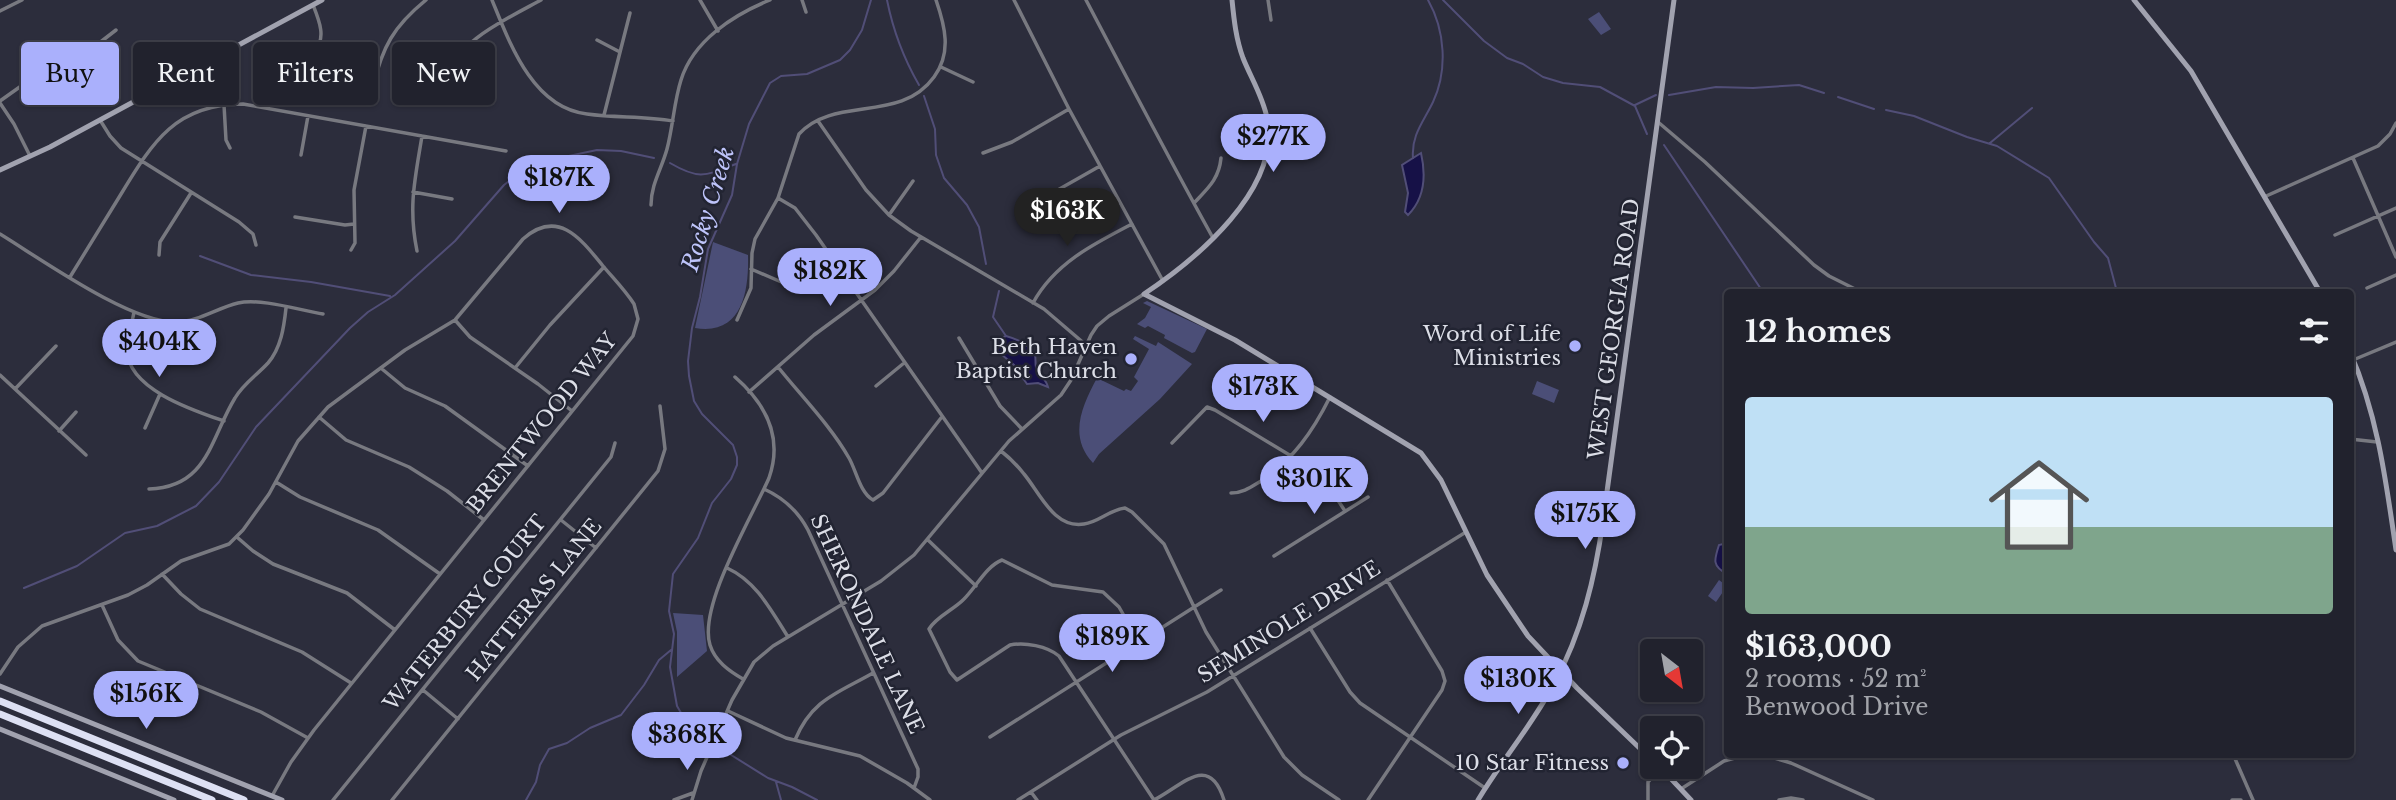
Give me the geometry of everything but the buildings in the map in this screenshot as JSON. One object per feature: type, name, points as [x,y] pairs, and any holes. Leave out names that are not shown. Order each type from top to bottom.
[{"type":"highway","points":[[0,701],[244,800]]},
{"type":"highway","points":[[0,714],[212,800]]},
{"type":"street","points":[[0,11],[22,0]]},
{"type":"street","points":[[0,170],[100,120],[322,0]]},
{"type":"street","points":[[378,68],[393,32],[426,0]]},
{"type":"street","points":[[492,0],[501,23],[529,75],[547,97],[570,110],[604,116],[673,121]]},
{"type":"street","points":[[474,42],[541,0]]},
{"type":"street","points":[[700,0],[718,31]]},
{"type":"street","points":[[651,205],[651,191],[666,155],[681,81],[689,60],[703,43],[718,31],[769,0]]},
{"type":"street","points":[[802,0],[806,12]]},
{"type":"street","points":[[737,320],[749,293],[755,239],[778,198],[797,138],[803,130],[818,121],[836,115],[889,106],[905,101],[924,90],[941,67],[945,49],[945,37],[936,0]]},
{"type":"street","points":[[1014,0],[1069,109],[1163,281]]},
{"type":"street","points":[[1086,0],[1213,238]]},
{"type":"street","points":[[692,800],[727,711],[743,679],[761,655],[895,571],[928,540],[1001,451],[1061,396],[1093,332],[1104,320],[1189,262],[1248,197],[1263,164],[1269,134],[1266,113],[1239,46],[1232,0]]},
{"type":"street","points":[[1268,0],[1270,20]]},
{"type":"street","name":"WEST GEORGIA ROAD","points":[[1478,800],[1541,706],[1582,622],[1597,560],[1674,0]]},
{"type":"street","points":[[2134,0],[2190,71],[2318,289]]},
{"type":"street","points":[[313,5],[319,20],[320,42]]},
{"type":"street","points":[[604,116],[618,51],[630,13]]},
{"type":"street","points":[[30,156],[0,102],[31,79],[85,54],[116,30]]},
{"type":"street","points":[[597,40],[618,51]]},
{"type":"street","points":[[941,67],[974,82]]},
{"type":"street","points":[[239,104],[506,150]]},
{"type":"street","points":[[70,277],[160,136],[176,122],[204,108],[219,105]]},
{"type":"street","points":[[224,105],[226,140],[230,148]]},
{"type":"street","points":[[983,153],[1012,142],[1069,109]]},
{"type":"street","points":[[300,155],[308,116]]},
{"type":"street","points":[[100,120],[116,144],[249,229],[256,245]]},
{"type":"street","points":[[818,121],[866,190],[889,215],[921,237],[1048,312],[1086,345]]},
{"type":"street","points":[[1658,121],[1814,265],[1855,289]]},
{"type":"street","points":[[2264,197],[2382,143],[2396,123]]},
{"type":"street","points":[[351,250],[355,243],[354,190],[366,126]]},
{"type":"street","points":[[417,251],[411,211],[422,136]]},
{"type":"street","points":[[1194,203],[1220,172],[1221,158]]},
{"type":"street","points":[[2353,158],[2396,257]]},
{"type":"street","points":[[1019,212],[1100,166]]},
{"type":"street","points":[[889,215],[913,181]]},
{"type":"street","points":[[159,255],[160,242],[191,192]]},
{"type":"street","points":[[412,192],[452,199]]},
{"type":"street","points":[[778,198],[800,214],[982,473]]},
{"type":"street","points":[[2335,235],[2396,208]]},
{"type":"street","points":[[295,218],[354,224]]},
{"type":"street","points":[[1033,303],[1053,274],[1132,224]]},
{"type":"street","name":"BRENTWOOD WAY","points":[[0,674],[12,654],[34,632],[55,620],[138,590],[181,561],[222,547],[237,537],[276,482],[298,441],[336,400],[405,350],[455,320],[523,239],[539,229],[551,227],[572,232],[634,304],[637,325],[627,345],[351,683],[291,762],[272,796]]},
{"type":"street","points":[[0,234],[102,297],[160,320],[190,320],[243,303],[323,314]]},
{"type":"street","points":[[750,392],[814,335],[886,280],[921,237]]},
{"type":"street","points":[[515,368],[604,267]]},
{"type":"street","points":[[751,269],[786,284]]},
{"type":"street","points":[[2367,288],[2396,275]]},
{"type":"street","points":[[1144,294],[1214,328],[1413,447],[1429,461],[1487,575],[1518,622],[1543,654],[1640,748]]},
{"type":"street","points":[[149,489],[172,486],[193,473],[210,452],[238,393],[268,363],[276,351],[286,308]]},
{"type":"street","points":[[134,311],[127,356],[140,380],[160,394],[224,421]]},
{"type":"street","points":[[455,320],[470,337],[572,411]]},
{"type":"street","points":[[959,338],[1000,406],[1022,429]]},
{"type":"street","points":[[2396,342],[2354,360],[2379,442],[2396,550]]},
{"type":"street","points":[[15,389],[56,346]]},
{"type":"street","points":[[876,386],[904,363]]},
{"type":"street","points":[[382,368],[405,388],[444,406],[528,466]]},
{"type":"street","points":[[778,368],[836,439],[852,464],[866,495],[873,499],[883,493],[941,418]]},
{"type":"street","points":[[0,375],[86,455]]},
{"type":"street","points":[[734,377],[750,392],[766,417],[775,440],[774,465],[710,610],[708,636],[712,651],[719,661],[743,679]]},
{"type":"street","points":[[145,428],[160,394]]},
{"type":"street","points":[[1231,493],[1246,490],[1277,470],[1293,455],[1300,448],[1330,397]]},
{"type":"street","name":"HATTERAS LANE","points":[[392,800],[662,464],[665,441],[660,406]]},
{"type":"street","points":[[1172,443],[1207,407],[1293,455],[1322,477],[1345,511]]},
{"type":"street","points":[[59,431],[76,412]]},
{"type":"street","points":[[319,417],[346,440],[409,467],[447,491],[484,520]]},
{"type":"street","points":[[2354,439],[2379,442]]},
{"type":"street","name":"WATERBURY COURT","points":[[333,800],[611,457],[615,443]]},
{"type":"street","points":[[1001,451],[1018,466],[1050,510],[1063,520],[1086,524],[1115,509],[1125,508],[1164,544],[1206,632],[1289,763],[1339,800]]},
{"type":"street","points":[[276,482],[300,497],[378,530],[440,575]]},
{"type":"street","name":"SHERONDALE LANE","points":[[764,489],[784,500],[802,519],[918,769],[914,788]]},
{"type":"street","points":[[1275,556],[1368,497]]},
{"type":"street","points":[[561,520],[596,548]]},
{"type":"street","name":"SEMINOLE DRIVE","points":[[1018,800],[1113,739],[1200,696],[1466,532]]},
{"type":"street","points":[[237,537],[273,564],[347,593],[395,630]]},
{"type":"street","points":[[928,540],[976,586]]},
{"type":"street","points":[[1139,642],[1119,607],[1104,592],[1052,585],[1002,560],[994,565],[953,610],[934,622],[929,629],[954,677],[961,679],[1007,647],[1019,644],[1053,652],[1154,800],[1199,774],[1214,779],[1224,800]]},
{"type":"street","points":[[727,568],[753,586],[788,636]]},
{"type":"street","points":[[162,574],[200,609],[302,652],[351,683]]},
{"type":"street","points":[[1368,800],[1442,690],[1445,677],[1387,580]]},
{"type":"street","points":[[990,737],[1221,590]]},
{"type":"street","points":[[102,605],[118,640],[138,661],[261,712],[308,738]]},
{"type":"street","points":[[1310,628],[1354,698],[1485,788]]},
{"type":"street","points":[[795,740],[806,719],[821,702],[873,673]]},
{"type":"street","points":[[0,686],[282,800]]},
{"type":"street","points":[[423,690],[457,719]]},
{"type":"street","points":[[727,711],[782,736],[860,756],[930,800]]},
{"type":"street","points":[[0,729],[174,800]]},
{"type":"street","points":[[1681,789],[1724,761],[1735,758]]},
{"type":"street","points":[[1774,758],[1873,800]]},
{"type":"street","points":[[2235,758],[2253,800]]},
{"type":"street","points":[[1648,800],[1650,779]]},
{"type":"street","points":[[1671,779],[1690,800]]},
{"type":"street","points":[[1031,792],[1037,800]]},
{"type":"street","points":[[674,800],[693,793]]},
{"type":"street","points":[[1780,800],[1803,800]]},
{"type":"street","points":[[2232,800],[2241,800]]},
{"type":"shaded area","points":[[1599,12],[1611,29],[1601,35],[1588,19]]},
{"type":"shaded area","points":[[1421,153],[1423,186],[1418,201],[1408,215],[1405,212],[1408,193],[1402,165]]},
{"type":"shaded area","points":[[713,242],[748,255],[747,282],[740,308],[733,318],[724,325],[711,329],[695,328]]},
{"type":"shaded area","points":[[1147,301],[1207,329],[1195,352],[1192,353],[1164,338],[1165,335],[1148,326],[1145,328],[1137,324],[1145,318],[1151,307],[1143,303]]},
{"type":"shaded area","points":[[1006,336],[1022,342],[1032,351],[1036,367],[1048,387],[1038,383],[1027,384],[1014,365],[995,349],[997,340]]},
{"type":"shaded area","points":[[1135,336],[1156,346],[1158,342],[1192,364],[1160,399],[1099,454],[1093,463],[1085,453],[1079,432],[1083,410],[1097,378],[1124,391],[1131,391],[1138,381],[1134,377],[1149,349],[1133,339]]},
{"type":"shaded area","points":[[1537,381],[1559,390],[1554,403],[1532,394]]},
{"type":"shaded area","points":[[1724,544],[1724,572],[1715,559],[1719,545]]},
{"type":"shaded area","points":[[1719,580],[1724,584],[1724,590],[1716,602],[1708,596]]},
{"type":"shaded area","points":[[673,613],[703,615],[707,651],[677,677],[677,632]]},
{"type":"waterway","name":"Rocky Creek","points":[[817,800],[768,778],[720,748],[703,742],[691,730],[677,706],[670,667],[674,634],[669,611],[673,574],[698,538],[712,503],[731,479],[737,465],[733,445],[702,414],[694,401],[688,361],[708,249],[732,195],[737,164],[749,124],[770,83],[781,76],[807,74],[840,60],[850,50],[862,30],[871,0]]},
{"type":"waterway","points":[[887,0],[900,44],[919,85]]},
{"type":"waterway","points":[[1413,158],[1416,135],[1433,102],[1441,77],[1441,37],[1428,0]]},
{"type":"waterway","points":[[1443,0],[1484,41],[1507,58],[1523,64],[1543,77],[1563,83],[1600,87],[1635,106],[1647,134]]},
{"type":"waterway","points":[[1669,95],[1716,87],[1799,85],[1824,93]]},
{"type":"waterway","points":[[1635,105],[1656,95]]},
{"type":"waterway","points":[[924,96],[935,129],[936,155],[944,178],[967,205],[979,227],[986,264]]},
{"type":"waterway","points":[[1838,97],[1874,109]]},
{"type":"waterway","points":[[1990,143],[2032,108]]},
{"type":"waterway","points":[[1886,110],[1914,116],[1997,146],[2049,178],[2108,258],[2116,289]]},
{"type":"waterway","points":[[1664,145],[1761,289]]},
{"type":"waterway","points":[[24,588],[77,566],[125,533],[157,526],[196,506],[219,482],[256,427],[350,328],[368,312],[395,295],[455,241],[504,185],[522,171],[530,166],[597,150],[621,151],[654,158]]},
{"type":"waterway","points":[[670,163],[695,174],[717,171],[736,164]]},
{"type":"waterway","points":[[200,256],[251,275],[390,296]]},
{"type":"waterway","points":[[999,291],[993,317],[1006,336]]},
{"type":"waterway","points":[[526,800],[549,749],[567,743],[590,728],[621,715],[659,660],[671,650]]},
{"type":"waterway","points":[[776,782],[781,800]]},
{"type":"place","name":"Word of Life Ministries","points":[[1575,346]]},
{"type":"place","name":"Beth Haven Baptist Church","points":[[1131,359]]},
{"type":"place","name":"10 Star Fitness","points":[[1623,763]]}]
